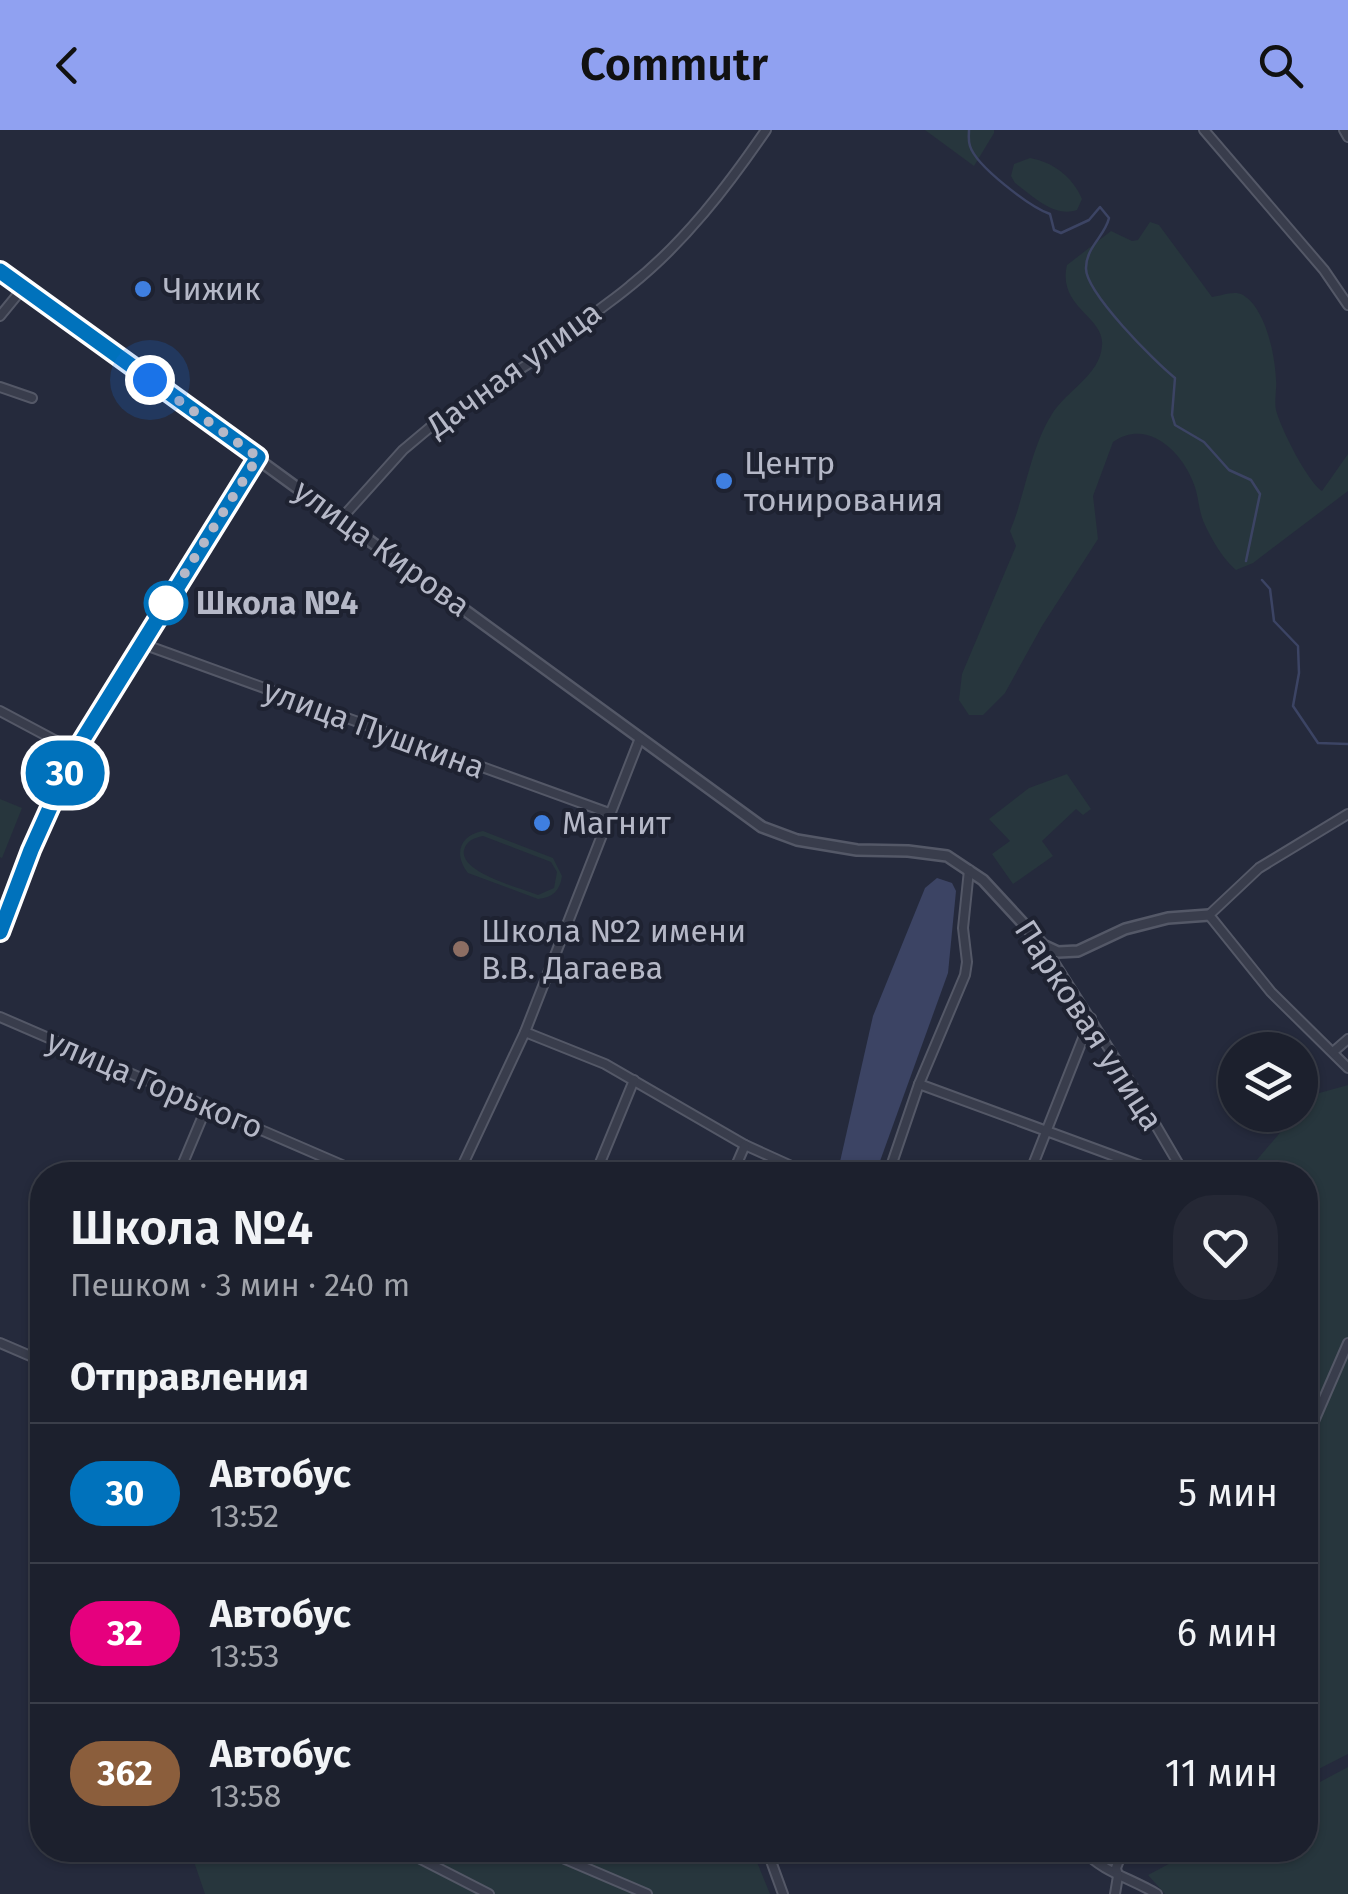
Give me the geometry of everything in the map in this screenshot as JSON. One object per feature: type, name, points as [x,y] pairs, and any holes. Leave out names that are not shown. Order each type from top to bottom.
[{"type":"street","name":"Дачная улица","points":[[341,518],[403,450],[434,424],[572,336],[588,315],[630,287],[690,230],[766,130]]},
{"type":"street","points":[[1204,130],[1324,270],[1348,305]]},
{"type":"street","points":[[1344,130],[1348,137]]},
{"type":"street","name":"улица Кирова","points":[[0,271],[762,827],[796,840],[857,850],[933,853]]},
{"type":"street","points":[[0,316],[23,288]]},
{"type":"street","points":[[0,386],[32,398]]},
{"type":"street","points":[[0,932],[75,752],[258,457]]},
{"type":"street","name":"улица Пушкина","points":[[140,643],[609,813]]},
{"type":"street","points":[[0,711],[75,752]]},
{"type":"street","points":[[465,1162],[525,1032],[640,738]]},
{"type":"street","points":[[1043,945],[1058,952],[1078,950],[1125,929],[1168,918],[1209,915],[1259,868],[1348,814]]},
{"type":"street","name":"Парковая улица","points":[[933,853],[948,856],[969,870],[1012,908],[1043,945],[1177,1162]]},
{"type":"street","points":[[892,1162],[919,1084],[964,975],[967,962],[963,928],[969,870]]},
{"type":"street","points":[[1209,915],[1271,992],[1348,1068]]},
{"type":"street","name":"улица Горького","points":[[0,1017],[336,1162]]},
{"type":"street","points":[[1034,1162],[1091,1018]]},
{"type":"street","points":[[525,1032],[605,1064],[745,1145],[782,1162]]},
{"type":"street","points":[[1333,1052],[1348,1040]]},
{"type":"street","points":[[600,1162],[634,1080]]},
{"type":"street","points":[[919,1084],[1132,1162]]},
{"type":"street","points":[[183,1162],[207,1106]]},
{"type":"street","points":[[738,1162],[745,1145]]},
{"type":"street","points":[[0,1343],[30,1355]]},
{"type":"street","points":[[1318,1412],[1348,1343]]},
{"type":"street","points":[[426,1862],[489,1894]]},
{"type":"street","points":[[572,1862],[647,1894]]},
{"type":"street","points":[[772,1862],[782,1894]]},
{"type":"street","points":[[1094,1862],[1157,1894]]},
{"type":"street","points":[[1115,1894],[1118,1862]]},
{"type":"shaded area","points":[[925,130],[994,130],[994,133],[974,166]]},
{"type":"shaded area","points":[[1030,158],[1068,177],[1082,199],[1077,210],[1052,208],[1015,183],[1011,176],[1014,164]]},
{"type":"shaded area","points":[[1150,222],[1159,225],[1212,297],[1243,295],[1258,311],[1274,358],[1276,410],[1289,441],[1309,477],[1322,491],[1348,454],[1348,491],[1253,563],[1236,570],[1211,537],[1190,475],[1174,452],[1152,437],[1139,434],[1113,442],[1093,496],[1098,539],[1005,693],[983,715],[969,715],[959,700],[962,674],[1016,546],[1010,531],[1038,442],[1052,414],[1089,374],[1100,356],[1101,336],[1069,292],[1067,265],[1111,231],[1138,240]]},
{"type":"shaded area","points":[[1067,774],[1091,809],[1083,815],[1076,809],[1042,841],[1053,856],[1013,884],[992,854],[1010,841],[989,819],[1029,788]]},
{"type":"shaded area","points":[[0,799],[22,808],[2,858],[0,857]]},
{"type":"shaded area","points":[[483,831],[553,858],[562,876],[557,890],[538,899],[468,873],[461,859],[461,846]],"holes":[[[483,836],[551,862],[557,872],[554,888],[538,895],[471,866],[464,850],[471,840]]]},
{"type":"shaded area","points":[[1348,1085],[1348,1754],[1318,1769],[1318,1162],[1255,1162],[1281,1132],[1318,1132],[1318,1093]]},
{"type":"shaded area","points":[[1348,1767],[1348,1894],[1165,1894],[1148,1875],[1172,1862],[1318,1862],[1318,1783]]},
{"type":"shaded area","points":[[194,1862],[757,1862],[770,1894],[205,1894]]},
{"type":"water","points":[[937,878],[952,883],[956,891],[948,973],[880,1162],[840,1162],[873,1016],[925,888]]},
{"type":"waterway","points":[[969,130],[970,146],[982,164],[1017,195],[1050,214],[1054,230],[1061,233],[1089,220],[1100,207],[1109,218],[1089,254],[1089,279],[1123,326],[1175,378],[1175,425],[1204,442],[1229,470],[1251,480],[1260,494],[1246,561]]},
{"type":"waterway","points":[[1262,580],[1270,589],[1274,621],[1298,646],[1299,673],[1293,706],[1318,743],[1348,744]]},
{"type":"bus line","name":"30","points":[[0,271],[258,457],[75,752],[0,932]]},
{"type":"place","name":"Чижик","points":[[143,289]]},
{"type":"place","name":"Центр тонирования","points":[[724,481]]},
{"type":"place","name":"Школа №4","points":[[166,603]]},
{"type":"place","name":"Магнит","points":[[542,823]]},
{"type":"place","name":"Школа №2 имени В.В. Дагаева","points":[[461,949]]},
{"type":"route","points":[[150,380],[258,457],[166,603]]}]
